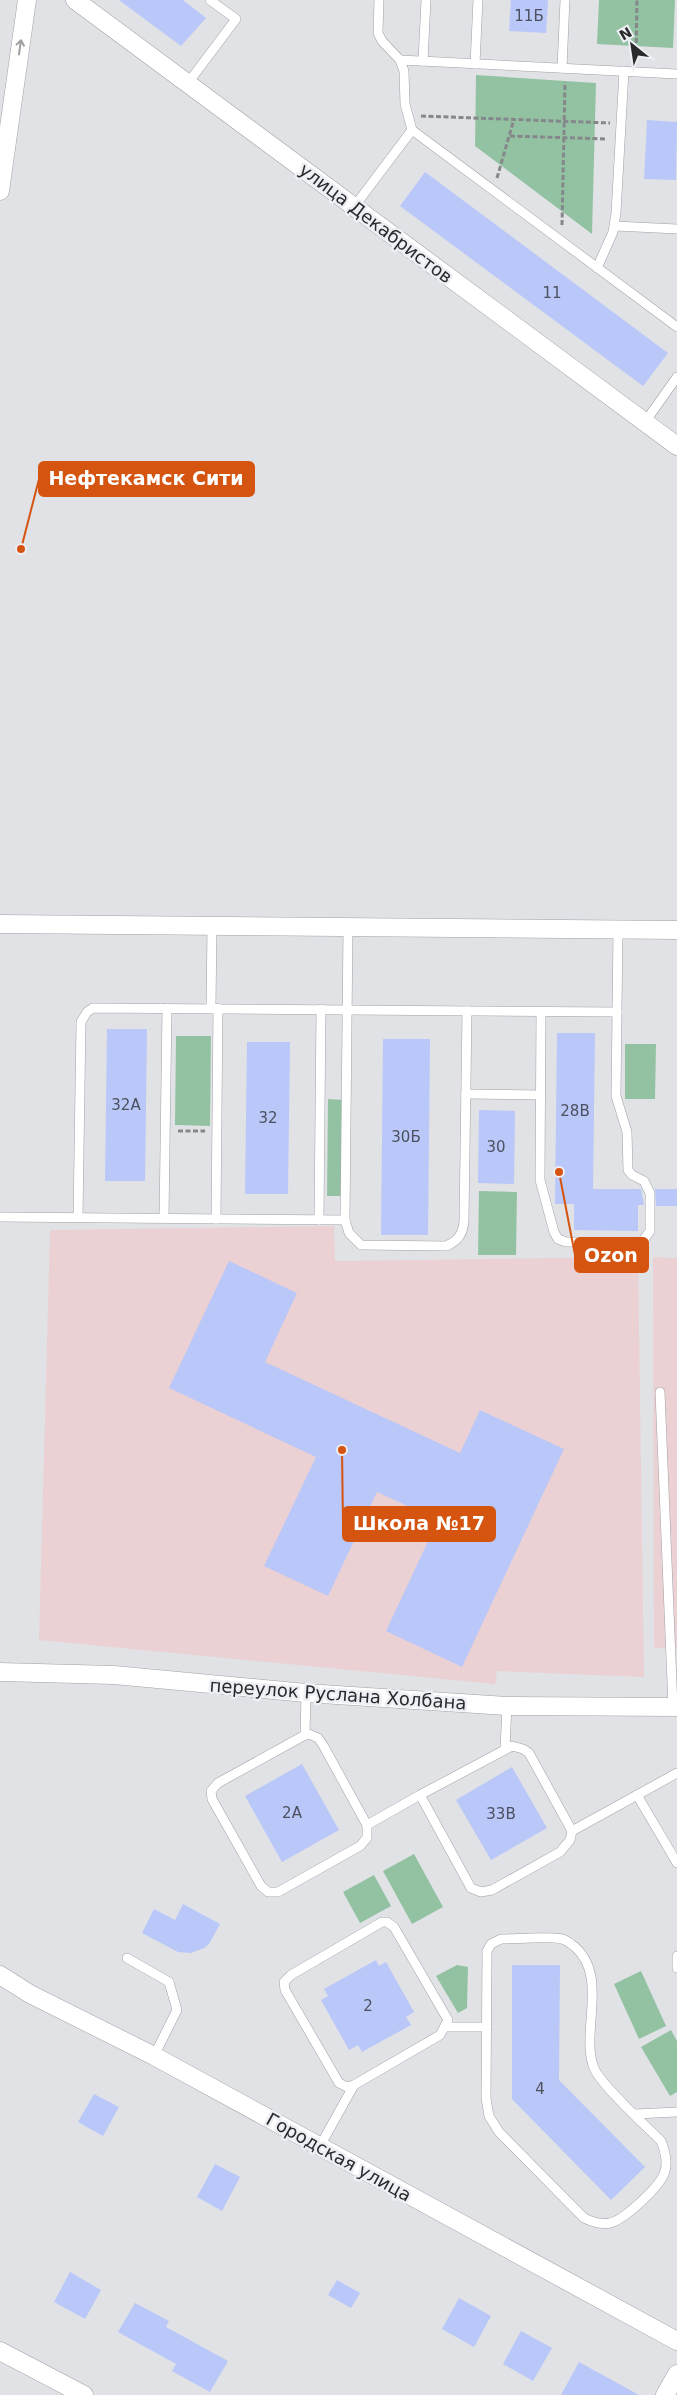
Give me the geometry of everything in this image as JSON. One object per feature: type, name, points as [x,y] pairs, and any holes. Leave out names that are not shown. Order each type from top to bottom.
[{"type":"street","points":[[0,191],[7,90],[27,0]]},
{"type":"street","name":"улица Декабристов","points":[[75,0],[677,446]]},
{"type":"street","points":[[0,924],[677,930]]},
{"type":"street","name":"переулок Руслана Холбана","points":[[0,1672],[114,1676],[306,1693],[507,1706],[675,1707]]},
{"type":"street","name":"Городская улица","points":[[0,1975],[30,1994],[154,2056],[677,2341]]},
{"type":"street","points":[[0,2350],[84,2395]]},
{"type":"street","points":[[665,2395],[677,2374]]},
{"type":"lane","points":[[188,84],[236,19],[210,0]]},
{"type":"lane","points":[[379,0],[378,33],[382,41],[400,60],[406,76],[405,99],[412,130],[677,327]]},
{"type":"lane","points":[[423,61],[426,0]]},
{"type":"lane","points":[[475,64],[478,0]]},
{"type":"lane","points":[[563,68],[565,0]]},
{"type":"lane","points":[[400,60],[677,74]]},
{"type":"lane","points":[[597,268],[614,226],[624,71]]},
{"type":"lane","points":[[354,207],[412,130]]},
{"type":"lane","points":[[614,226],[677,229]]},
{"type":"lane","points":[[645,422],[677,377]]},
{"type":"lane","points":[[212,926],[217,1131],[216,1219]]},
{"type":"lane","points":[[348,927],[344,1220],[349,1233],[361,1245],[446,1246],[458,1239],[464,1229],[467,1011]]},
{"type":"lane","points":[[541,1011],[540,1180],[556,1236],[566,1242],[642,1242],[650,1231],[650,1193],[647,1184],[632,1175],[627,1166],[627,1132],[616,1096],[618,929]]},
{"type":"lane","points":[[78,1217],[81,1022],[83,1016],[93,1008],[617,1012]]},
{"type":"lane","points":[[164,1218],[166,1008]]},
{"type":"lane","points":[[319,1220],[321,1009]]},
{"type":"lane","points":[[466,1094],[540,1095]]},
{"type":"lane","points":[[0,1217],[344,1220]]},
{"type":"lane","points":[[660,1392],[675,1707]]},
{"type":"lane","points":[[305,1735],[306,1693]]},
{"type":"lane","points":[[505,1748],[507,1706]]},
{"type":"lane","points":[[305,1735],[318,1738],[367,1825],[367,1838],[360,1846],[278,1892],[268,1892],[261,1886],[212,1799],[211,1791],[218,1783],[305,1735]]},
{"type":"lane","points":[[367,1825],[420,1795],[505,1748],[518,1747],[529,1753],[572,1831],[570,1840],[560,1852],[492,1890],[480,1892],[471,1888],[420,1795]]},
{"type":"lane","points":[[572,1831],[677,1773]]},
{"type":"lane","points":[[637,1795],[677,1863]]},
{"type":"lane","points":[[387,1922],[394,1926],[448,2020],[446,2027],[440,2035],[354,2085],[347,2087],[339,2083],[285,1990],[284,1982],[291,1975],[376,1925],[387,1922]]},
{"type":"lane","points":[[501,1939],[563,1939],[584,1958],[591,1973],[594,2069],[602,2081],[661,2141],[666,2161],[662,2180],[623,2218],[610,2223],[590,2221],[584,2218],[494,2125],[487,2108],[486,2027],[487,1951],[491,1944],[501,1939]]},
{"type":"lane","points":[[677,1956],[677,1968]]},
{"type":"lane","points":[[127,1958],[169,1982],[178,2010],[154,2056]]},
{"type":"lane","points":[[446,2027],[486,2027]]},
{"type":"lane","points":[[320,2146],[354,2085]]},
{"type":"lane","points":[[635,2114],[677,2112]]},
{"type":"path","points":[[636,72],[637,0]]},
{"type":"path","points":[[561,241],[564,138],[563,68]]},
{"type":"path","points":[[408,115],[621,124]]},
{"type":"path","points":[[493,190],[514,119]]},
{"type":"path","points":[[510,136],[620,140]]},
{"type":"path","points":[[165,1130],[217,1131]]},
{"type":"shaded area","points":[[334,1226],[335,1261],[638,1257],[644,1677],[497,1671],[495,1684],[39,1640],[50,1230]]},
{"type":"shaded area","points":[[653,1257],[677,1258],[677,1647],[654,1648]]},
{"type":"green space","points":[[599,0],[675,0],[673,48],[597,44]]},
{"type":"green space","points":[[476,75],[596,83],[592,234],[475,146]]},
{"type":"green space","points":[[176,1036],[211,1036],[210,1126],[175,1125]]},
{"type":"green space","points":[[625,1044],[656,1044],[655,1099],[625,1099]]},
{"type":"green space","points":[[328,1099],[344,1100],[343,1196],[327,1196]]},
{"type":"green space","points":[[479,1191],[517,1192],[516,1255],[478,1255]]},
{"type":"green space","points":[[414,1854],[443,1907],[412,1924],[383,1871]]},
{"type":"green space","points":[[374,1875],[391,1906],[360,1923],[343,1892]]},
{"type":"green space","points":[[457,1965],[468,1967],[467,2008],[458,2013],[436,1976]]},
{"type":"green space","points":[[641,1971],[666,2026],[639,2039],[614,1984]]},
{"type":"green space","points":[[671,2030],[677,2041],[677,2092],[670,2096],[641,2047]]},
{"type":"building","points":[[119,0],[183,0],[206,18],[181,46]]},
{"type":"building","points":[[511,0],[548,0],[546,33],[509,31]]},
{"type":"building","points":[[647,120],[677,122],[676,180],[644,179]]},
{"type":"building","points":[[425,172],[668,353],[643,386],[400,206]]},
{"type":"building","points":[[107,1029],[147,1029],[145,1181],[105,1181]]},
{"type":"building","points":[[557,1033],[595,1033],[593,1189],[641,1189],[644,1205],[638,1205],[638,1231],[574,1230],[574,1204],[555,1204]]},
{"type":"building","points":[[383,1039],[430,1039],[428,1235],[381,1235]]},
{"type":"building","points":[[247,1042],[290,1042],[288,1194],[245,1194]]},
{"type":"building","points":[[479,1110],[515,1111],[514,1184],[478,1183]]},
{"type":"building","points":[[655,1189],[677,1189],[677,1206],[656,1206]]},
{"type":"building","points":[[229,1261],[297,1293],[265,1362],[460,1453],[480,1410],[564,1449],[462,1667],[386,1631],[438,1520],[377,1492],[328,1596],[264,1566],[316,1457],[169,1388]]},
{"type":"building","points":[[302,1764],[339,1830],[282,1862],[245,1796]]},
{"type":"building","points":[[512,1767],[547,1828],[491,1860],[456,1800]]},
{"type":"building","points":[[183,1904],[220,1924],[209,1944],[204,1948],[191,1953],[178,1952],[142,1933],[154,1909],[175,1920]]},
{"type":"building","points":[[376,1960],[379,1966],[386,1962],[414,2012],[406,2017],[411,2025],[362,2052],[358,2045],[349,2050],[321,2000],[328,1996],[324,1989]]},
{"type":"building","points":[[512,1965],[560,1965],[559,2080],[645,2167],[611,2200],[512,2099]]},
{"type":"building","points":[[94,2094],[119,2107],[103,2136],[78,2122]]},
{"type":"building","points":[[215,2164],[240,2177],[222,2211],[197,2197]]},
{"type":"building","points":[[70,2272],[101,2290],[85,2319],[54,2302]]},
{"type":"building","points":[[337,2280],[360,2293],[351,2308],[328,2295]]},
{"type":"building","points":[[459,2298],[491,2316],[474,2347],[442,2329]]},
{"type":"building","points":[[135,2303],[169,2321],[166,2327],[228,2361],[210,2392],[172,2371],[176,2364],[118,2332]]},
{"type":"building","points":[[521,2331],[552,2348],[533,2381],[503,2364]]},
{"type":"building","points":[[579,2362],[639,2395],[561,2395]]},
{"type":"place","name":"Нефтекамск Сити","points":[[21,549]]},
{"type":"place","name":"Ozon","points":[[559,1172]]},
{"type":"place","name":"Школа №17","points":[[342,1450]]}]
